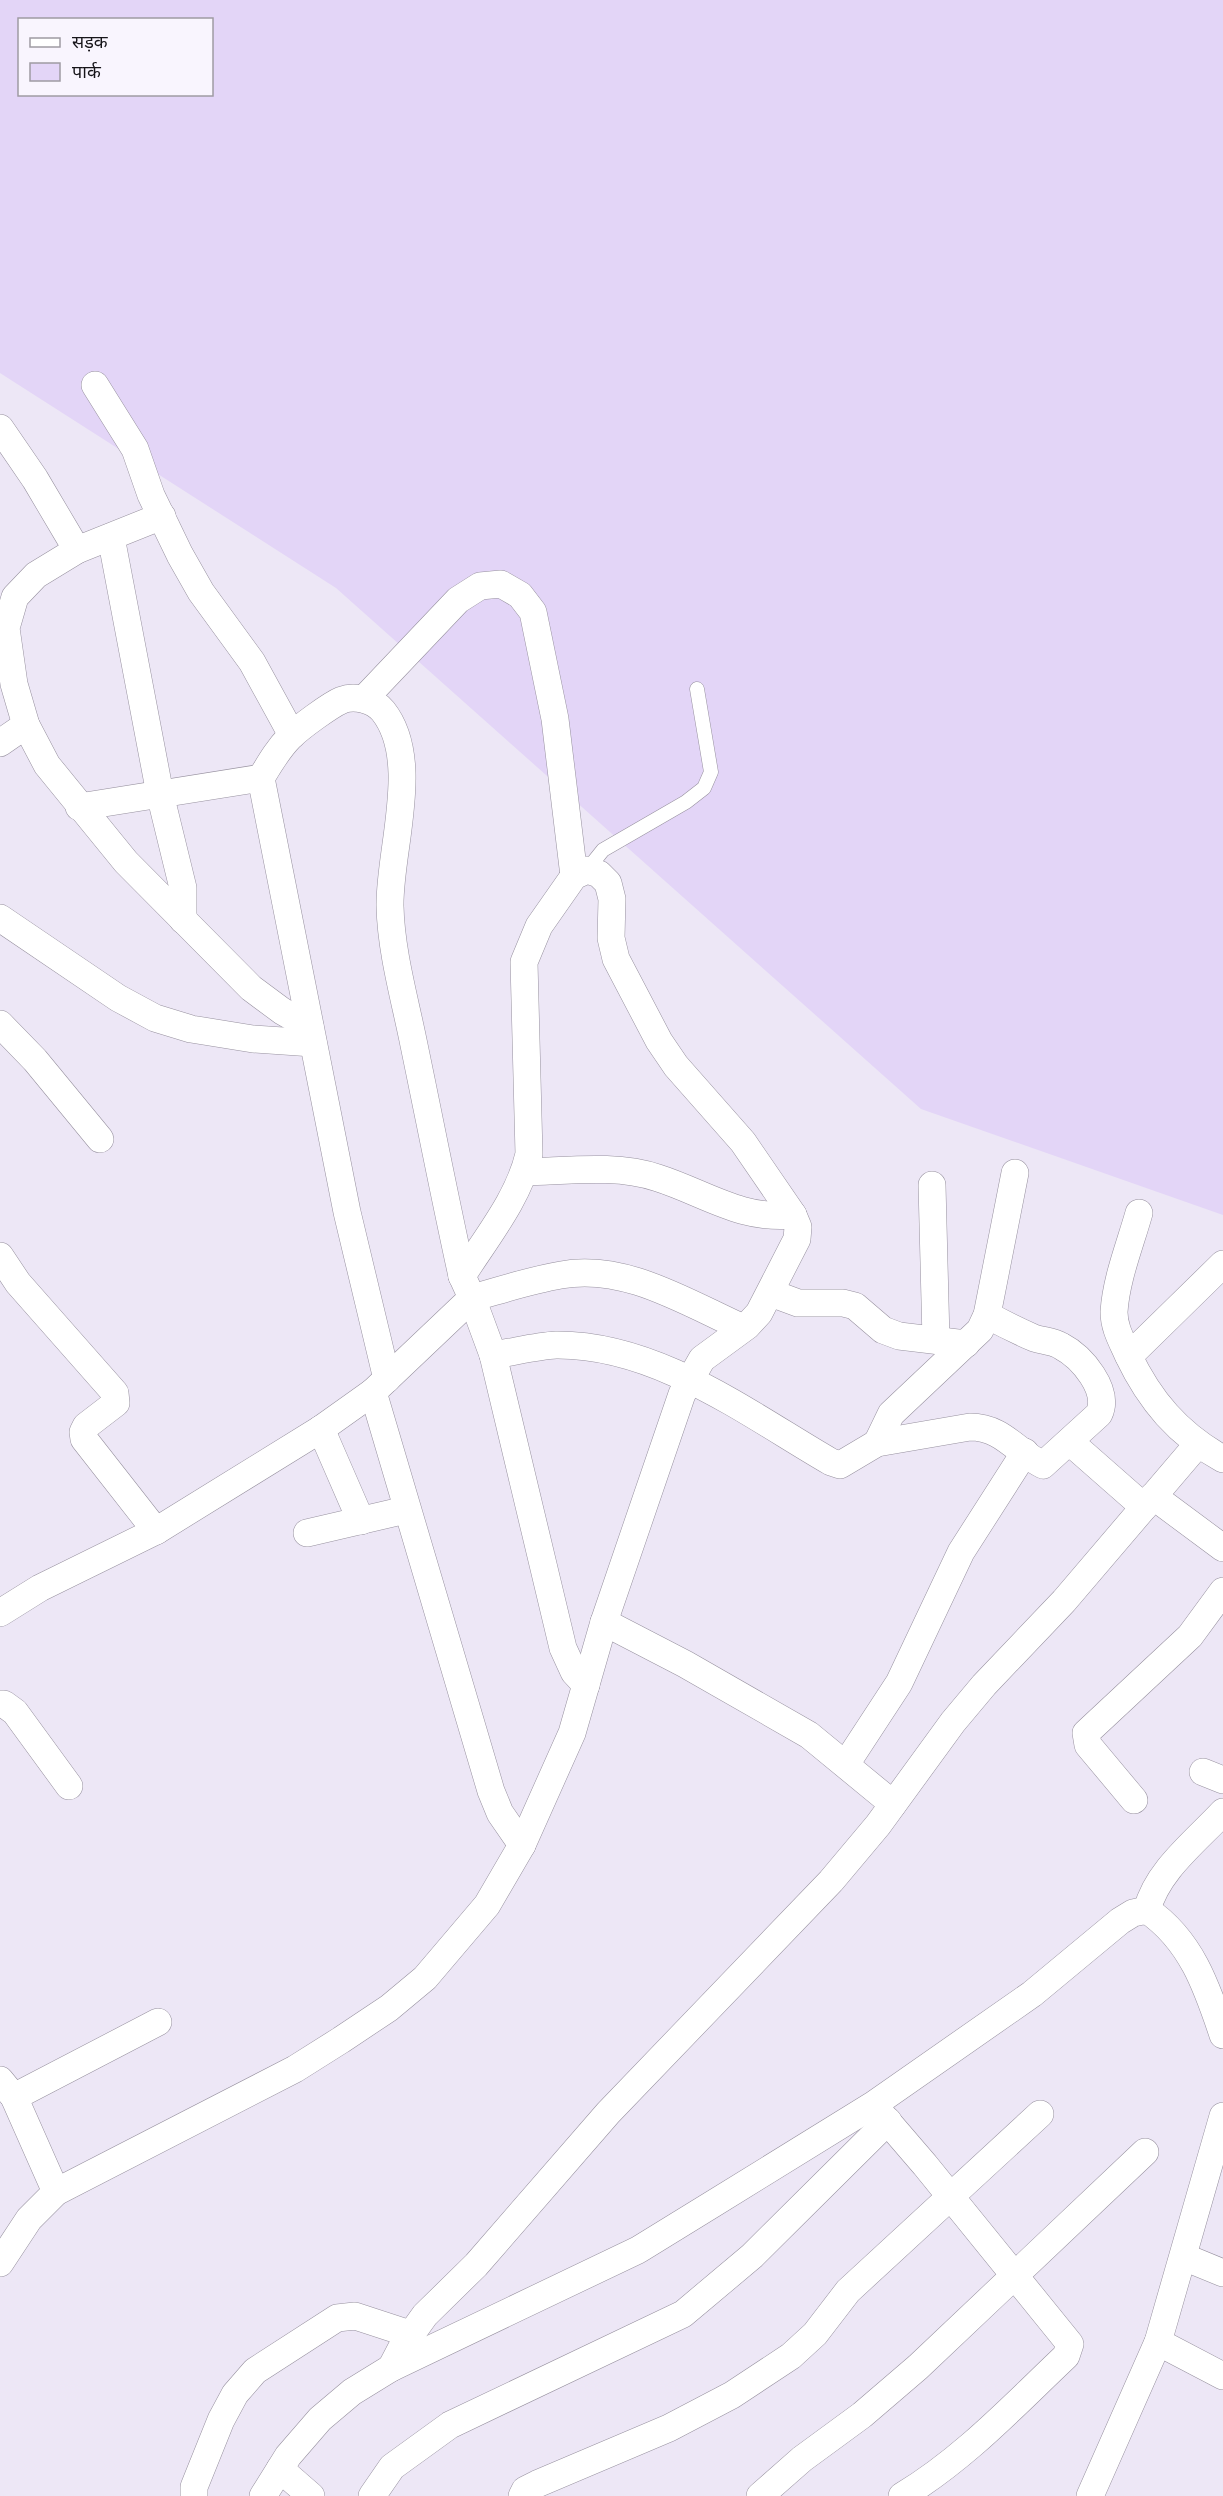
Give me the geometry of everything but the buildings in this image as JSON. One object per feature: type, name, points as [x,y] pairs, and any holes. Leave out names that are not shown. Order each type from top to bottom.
[{"type":"street","points":[[95,385],[135,449],[162,516],[201,592],[252,662],[292,735]]},
{"type":"street","points":[[0,428],[35,478],[77,550]]},
{"type":"street","points":[[162,516],[77,550],[36,575],[15,597],[6,628],[14,684],[26,725],[47,765],[79,807],[126,862],[251,988],[312,1035]]},
{"type":"street","points":[[111,537],[160,794],[183,888],[183,920]]},
{"type":"street","points":[[0,1613],[40,1588],[156,1531],[321,1429],[380,1385],[467,1287],[525,1172],[529,1154],[524,962],[539,926],[580,873],[555,719],[533,612],[520,595],[501,584],[480,586],[458,600],[364,699]]},
{"type":"street","points":[[522,1845],[500,1813],[491,1791],[406,1510],[261,778],[272,758],[292,735],[342,700],[364,699],[382,710],[395,732],[402,778],[401,813],[391,874],[390,908],[399,968],[467,1287],[493,1355],[563,1648],[574,1672],[586,1685]]},
{"type":"street","points":[[0,742],[26,725]]},
{"type":"street","points":[[79,807],[261,778]]},
{"type":"street","points":[[0,2263],[29,2219],[56,2192],[295,2069],[388,2008],[425,1978],[487,1905],[522,1845],[572,1733],[604,1622],[689,1378],[702,1359],[759,1313],[797,1239],[798,1227],[793,1215],[743,1142],[676,1066],[659,1041],[616,959],[611,938],[612,899],[608,883],[599,874],[580,873]]},
{"type":"street","points":[[0,918],[118,998],[154,1018],[201,1031],[253,1039],[312,1035]]},
{"type":"street","points":[[0,1024],[35,1060],[100,1138]]},
{"type":"street","points":[[525,1172],[626,1171],[657,1177],[754,1215],[793,1215]]},
{"type":"street","points":[[877,1443],[891,1414],[980,1330],[987,1315],[1015,1173]]},
{"type":"street","points":[[932,1185],[936,1341]]},
{"type":"street","points":[[1139,1213],[1114,1314],[1116,1331],[1140,1380],[1163,1412],[1197,1444],[1223,1459]]},
{"type":"street","points":[[0,1256],[18,1283],[115,1393],[116,1402],[86,1426],[82,1432],[84,1439],[156,1531]]},
{"type":"street","points":[[1129,1356],[1223,1264]]},
{"type":"street","points":[[467,1287],[561,1274],[592,1273],[628,1278],[743,1328]]},
{"type":"street","points":[[771,1293],[798,1303],[843,1303],[855,1306],[883,1330],[899,1336],[966,1344]]},
{"type":"street","points":[[493,1355],[556,1346],[578,1348],[642,1361],[689,1378],[831,1462],[840,1465],[877,1443],[916,1435],[984,1427],[997,1431],[1043,1465],[1099,1414],[1103,1405],[1097,1383],[1076,1357],[1060,1345],[1036,1338],[987,1315]]},
{"type":"street","points":[[321,1429],[361,1521]]},
{"type":"street","points":[[1070,1442],[1148,1502],[1223,1548]]},
{"type":"street","points":[[391,2368],[410,2334],[424,2316],[476,2265],[608,2113],[831,1881],[984,1685],[1064,1601],[1197,1444]]},
{"type":"street","points":[[846,1764],[898,1683],[961,1552],[1025,1452]]},
{"type":"street","points":[[307,1533],[406,1510]]},
{"type":"street","points":[[1134,1800],[1088,1745],[1086,1733],[1190,1636],[1223,1591]]},
{"type":"street","points":[[604,1622],[809,1735],[893,1804]]},
{"type":"street","points":[[0,1704],[4,1704],[15,1712],[69,1786]]},
{"type":"street","points":[[1147,1910],[1151,1894],[1160,1880],[1223,1812]]},
{"type":"street","points":[[1147,1910],[1175,1934],[1190,1954],[1205,1982],[1223,2035]]},
{"type":"street","points":[[263,2496],[280,2469],[320,2419],[352,2392],[391,2368],[638,2250],[880,2113],[1032,1994],[1120,1921],[1133,1913],[1147,1910]]},
{"type":"street","points":[[56,2192],[7,2089],[158,2022]]},
{"type":"street","points":[[880,2113],[1070,2344],[1066,2356],[981,2436],[902,2496]]},
{"type":"street","points":[[372,2496],[392,2467],[450,2425],[683,2314],[752,2256],[880,2113]]},
{"type":"street","points":[[522,2496],[525,2490],[537,2484],[669,2428],[721,2401],[791,2356],[815,2334],[848,2291],[1040,2114]]},
{"type":"street","points":[[1090,2496],[1158,2342],[1223,2116]]},
{"type":"street","points":[[768,2493],[918,2367],[1145,2152]]},
{"type":"street","points":[[1184,2257],[1223,2273]]},
{"type":"street","points":[[194,2496],[194,2487],[221,2420],[235,2394],[255,2371],[337,2318],[355,2316],[410,2334]]},
{"type":"street","points":[[1158,2342],[1223,2376]]},
{"type":"street","points":[[280,2469],[311,2496]]},
{"type":"lane","points":[[580,873],[603,850],[686,802],[704,788],[711,772],[697,689]]},
{"type":"green space","points":[[0,0],[1223,0],[1223,1215],[921,1109],[336,588],[0,373]]}]
